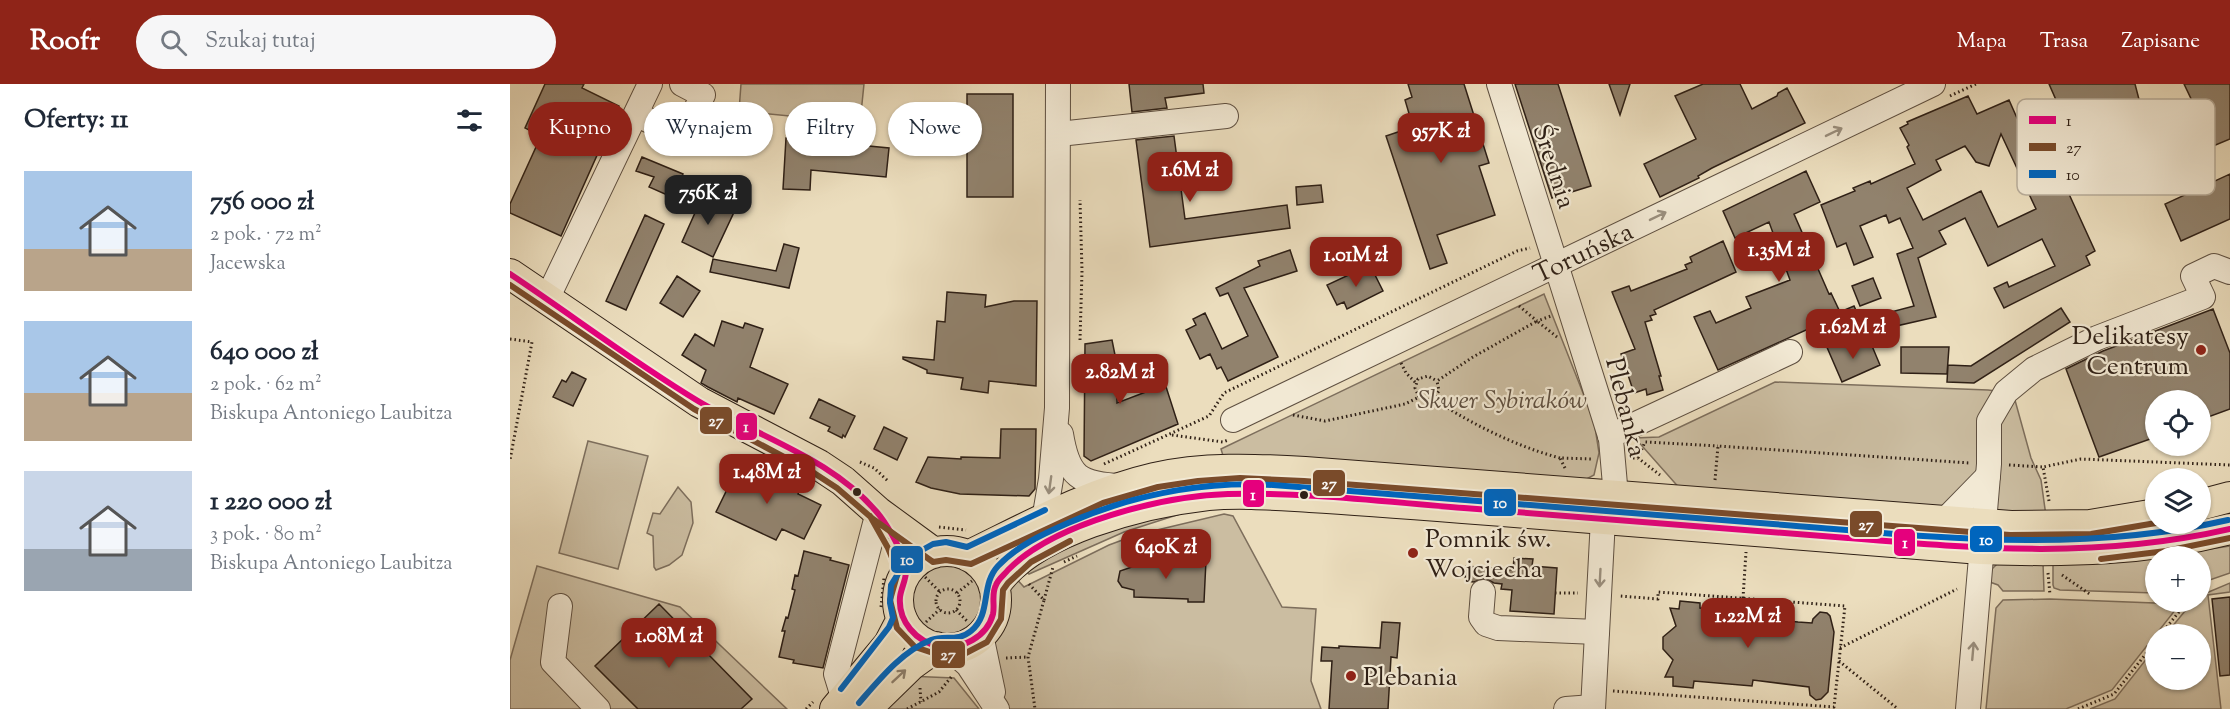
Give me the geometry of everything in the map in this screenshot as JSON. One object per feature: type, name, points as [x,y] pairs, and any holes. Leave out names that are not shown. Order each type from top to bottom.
[{"type":"main road","points":[[510,274],[699,402],[819,465],[843,481],[878,513],[910,535],[918,563]]},
{"type":"main road","points":[[947,656],[920,640],[907,628],[902,619],[898,603],[900,587],[918,563],[946,551],[1044,520],[1100,495],[1127,486],[1156,478],[1197,472],[1240,469],[1608,507],[1748,530],[1983,536],[2074,551],[2122,548],[2230,529]]},
{"type":"main road","points":[[994,587],[1002,575],[1014,564],[1058,537],[1135,508],[1158,502],[1239,493],[1608,507],[1713,503],[1944,521],[1983,536],[2145,516]]},
{"type":"main road","points":[[2211,502],[2230,497]]},
{"type":"main road","points":[[878,513],[896,544],[918,563]]},
{"type":"main road","points":[[848,706],[911,665],[947,656],[988,627],[995,608],[994,587],[972,544]]},
{"type":"main road","points":[[848,706],[889,644],[902,619]]},
{"type":"street","points":[[547,299],[650,84]]},
{"type":"street","points":[[636,114],[682,137],[703,95],[682,84]]},
{"type":"street","points":[[1044,520],[1051,479],[1057,408],[1058,84]]},
{"type":"street","name":"Średnia","points":[[1499,84],[1553,254]]},
{"type":"street","name":"Toruńska","points":[[1233,420],[1553,254],[1933,84]]},
{"type":"street","points":[[1059,134],[1226,116]]},
{"type":"street","name":"Plebanka","points":[[1553,254],[1610,436],[1615,485],[1608,507],[1599,595],[1593,702]]},
{"type":"street","points":[[1968,709],[1988,470],[1989,421],[2006,392],[2034,369],[2097,338],[2203,297],[2193,276],[2214,266],[2230,272]]},
{"type":"street","points":[[1610,436],[1790,352]]},
{"type":"street","points":[[1057,408],[1067,461],[1076,474],[1083,480],[1096,484],[1127,486]]},
{"type":"street","points":[[1944,521],[1988,470]]},
{"type":"street","points":[[848,706],[836,674],[878,513]]},
{"type":"street","points":[[1483,592],[1481,617],[1486,624],[1498,628],[1597,632]]},
{"type":"street","points":[[560,606],[554,662],[598,709]]},
{"type":"street","points":[[981,634],[996,708]]},
{"type":"street","points":[[947,656],[968,665],[996,708]]},
{"type":"street","points":[[1566,709],[1593,702]]},
{"type":"path","points":[[1080,200],[1082,271],[1080,350]]},
{"type":"path","points":[[1094,468],[1209,416],[1224,393],[1517,250],[1553,254]]},
{"type":"path","points":[[1517,304],[1563,342]]},
{"type":"path","points":[[1437,381],[1473,357],[1555,314]]},
{"type":"path","points":[[510,339],[532,342],[510,460]]},
{"type":"path","points":[[1399,358],[1406,373],[1416,383]]},
{"type":"path","points":[[1433,399],[1439,391],[1437,381],[1428,376],[1418,379],[1414,387],[1419,397],[1433,399],[1460,416],[1505,438],[1560,458]]},
{"type":"path","points":[[1287,414],[1325,421],[1405,404],[1419,397]]},
{"type":"path","points":[[1638,458],[1645,442],[1718,446],[1988,470],[2043,466],[2081,459],[2230,465]]},
{"type":"path","points":[[1713,503],[1718,446]]},
{"type":"path","points":[[2043,466],[2050,512]]},
{"type":"path","points":[[910,535],[924,526],[972,544]]},
{"type":"path","points":[[1743,598],[1748,530]]},
{"type":"path","points":[[1063,562],[1084,552]]},
{"type":"path","points":[[918,563],[940,592]]},
{"type":"path","points":[[1035,709],[1028,657],[1053,567],[1044,572]]},
{"type":"path","points":[[2058,572],[2091,595]]},
{"type":"path","points":[[1026,580],[1044,600]]},
{"type":"path","points":[[949,589],[957,593],[960,603],[956,610],[948,612],[940,609],[936,600],[940,592],[949,589]]},
{"type":"path","points":[[1840,648],[1953,591]]},
{"type":"path","points":[[1593,702],[1834,707],[1845,606],[1658,592],[1658,598],[1599,595]]},
{"type":"path","points":[[2169,624],[2179,612]]},
{"type":"path","points":[[2078,709],[2114,694],[2145,655]]},
{"type":"path","points":[[907,709],[939,692],[947,656]]},
{"type":"path","points":[[1839,661],[1898,709]]},
{"type":"green space","points":[[741,84],[864,84],[862,102],[785,102],[785,116],[773,114],[773,102],[740,102]]},
{"type":"green space","name":"Skwer Sybiraków","points":[[1544,294],[1594,421],[1599,453],[1594,475],[1581,482],[1224,459],[1221,449]]},
{"type":"green space","points":[[1775,382],[1988,390],[2013,393],[2031,458],[2041,480],[2046,516],[1682,491],[1635,438],[1659,437]]},
{"type":"green space","points":[[588,441],[648,456],[618,569],[559,553]]},
{"type":"green space","points":[[678,487],[691,502],[693,523],[682,555],[669,565],[656,570],[653,536],[647,533],[653,513],[660,514]]},
{"type":"green space","points":[[1183,513],[1124,532],[1029,574],[1022,567],[1112,527]]},
{"type":"green space","points":[[1224,514],[1233,516],[1282,607],[1316,609],[1311,681],[1321,709],[1008,709],[1002,698],[991,637],[1002,611],[1004,590],[1013,575],[1024,587],[1109,545],[1136,535]]},
{"type":"green space","points":[[2230,546],[2230,573],[2211,580],[2211,549]]},
{"type":"green space","points":[[2145,558],[2145,593],[2060,590],[2054,588],[2053,585],[2053,563]]},
{"type":"green space","points":[[2043,563],[2044,591],[2003,591],[1998,585],[1987,581],[1991,570],[1997,564]]},
{"type":"green space","points":[[948,564],[962,567],[974,574],[981,586],[984,600],[981,614],[974,626],[962,633],[948,636],[934,633],[922,626],[915,614],[912,600],[915,586],[922,574],[934,567]]},
{"type":"green space","points":[[537,566],[680,607],[787,709],[510,709],[510,660]]},
{"type":"green space","points":[[2230,583],[2230,592],[2211,595],[2211,591]]},
{"type":"green space","points":[[2050,599],[2145,603],[2145,612],[2174,612],[2164,624],[2145,624],[2145,648],[2112,690],[2066,709],[1986,709],[1996,608],[2003,600]]},
{"type":"green space","points":[[2184,612],[2210,612],[2221,709],[2090,709],[2115,699],[2145,661],[2145,690],[2211,690],[2211,624],[2174,624]]},
{"type":"green space","points":[[907,676],[954,678],[979,709],[877,709]]},
{"type":"building","points":[[545,84],[584,84],[582,88],[611,102],[537,102]]},
{"type":"building","points":[[1129,84],[1203,84],[1204,93],[1165,98],[1167,108],[1132,112]]},
{"type":"building","points":[[1408,84],[1464,84],[1489,163],[1479,166],[1495,215],[1437,235],[1447,263],[1430,269],[1386,136],[1413,127],[1405,100],[1412,97]]},
{"type":"building","points":[[1515,84],[1558,84],[1591,186],[1552,198]]},
{"type":"building","points":[[1609,84],[1630,84],[1620,115]]},
{"type":"building","points":[[1703,84],[1740,84],[1752,109],[1787,88],[1805,123],[1712,168],[1698,176],[1699,178],[1660,197],[1644,164],[1696,139],[1675,96]]},
{"type":"building","points":[[2049,84],[2135,84],[2139,99],[2056,99]]},
{"type":"building","points":[[2184,84],[2230,84],[2230,139],[2215,145],[2215,99],[2191,99]]},
{"type":"building","points":[[967,94],[1013,94],[1013,197],[967,197],[967,156],[982,156],[982,102],[967,102]]},
{"type":"building","points":[[1968,96],[1977,114],[2009,100],[2017,118],[2017,168],[2001,134],[1989,166],[1976,162],[1965,146],[1936,160],[1941,170],[1907,188],[1923,220],[1981,191],[1998,227],[2036,209],[2029,195],[2069,195],[2095,251],[2086,256],[2090,265],[2004,308],[1994,288],[2007,282],[2009,287],[2055,266],[2042,239],[1988,266],[1965,218],[1939,231],[1946,244],[1918,258],[1936,317],[1896,326],[1891,312],[1914,306],[1897,254],[1913,248],[1900,218],[1889,223],[1886,215],[1860,226],[1873,257],[1854,265],[1846,243],[1837,247],[1821,205],[1855,191],[1853,188],[1870,181],[1871,184],[1915,164],[1900,128],[1908,124],[1907,122]]},
{"type":"building","points":[[1174,136],[1185,219],[1287,205],[1290,228],[1150,247],[1136,140]]},
{"type":"building","points":[[876,147],[888,148],[886,177],[811,170],[810,190],[783,189],[785,155],[876,156]]},
{"type":"building","points":[[532,156],[597,156],[561,236],[510,213],[510,204]]},
{"type":"building","points":[[642,157],[683,174],[674,198],[649,187],[654,177],[636,171]]},
{"type":"building","points":[[1806,171],[1820,202],[1794,214],[1829,294],[1831,293],[1840,312],[1854,306],[1866,333],[1825,342],[1817,325],[1718,370],[1694,317],[1710,311],[1716,323],[1751,308],[1746,297],[1790,280],[1769,222],[1735,238],[1723,211]]},
{"type":"building","points":[[2230,174],[2230,219],[2181,241],[2165,204],[2184,195],[2215,195],[2215,181]]},
{"type":"building","points":[[1321,185],[1323,202],[1297,205],[1296,187]]},
{"type":"building","points":[[703,195],[735,210],[713,257],[682,242]]},
{"type":"building","points":[[645,215],[664,224],[626,310],[606,301]]},
{"type":"building","points":[[1723,241],[1736,272],[1654,310],[1656,314],[1650,316],[1652,320],[1645,322],[1663,390],[1647,395],[1646,389],[1634,393],[1621,354],[1635,349],[1612,292],[1629,286],[1631,291],[1687,269],[1685,265],[1692,262],[1690,257]]},
{"type":"building","points":[[784,244],[799,248],[789,288],[710,272],[713,259],[776,271]]},
{"type":"building","points":[[1290,250],[1297,271],[1244,288],[1278,357],[1228,381],[1221,367],[1217,369],[1210,354],[1200,359],[1186,330],[1196,325],[1193,319],[1205,313],[1222,349],[1248,336],[1228,293],[1220,296],[1216,288],[1260,266],[1258,261]]},
{"type":"building","points":[[1370,265],[1383,291],[1347,309],[1344,302],[1337,305],[1327,285]]},
{"type":"building","points":[[677,276],[700,291],[683,317],[660,303]]},
{"type":"building","points":[[1873,278],[1881,298],[1860,306],[1852,286]]},
{"type":"building","points":[[947,292],[986,295],[985,307],[1014,301],[1037,301],[1036,386],[989,381],[988,393],[961,389],[963,378],[927,373],[927,370],[903,359],[903,357],[934,360],[937,321],[945,322]]},
{"type":"building","points":[[2061,308],[2070,322],[1974,383],[1947,382],[1948,365],[1971,366]]},
{"type":"building","points":[[2213,309],[2230,353],[2230,409],[2211,416],[2211,390],[2145,390],[2145,441],[2099,457],[2066,369],[2103,351]]},
{"type":"building","points":[[722,321],[743,328],[745,323],[763,329],[750,367],[788,384],[774,414],[738,398],[737,402],[701,383],[706,370],[682,355],[695,334],[714,346]]},
{"type":"building","points":[[1112,340],[1117,365],[1117,403],[1151,390],[1145,369],[1159,365],[1178,424],[1091,461],[1084,456],[1085,344]]},
{"type":"building","points":[[1826,345],[1872,346],[1880,365],[1842,382]]},
{"type":"building","points":[[1901,347],[1949,347],[1947,374],[1901,373]]},
{"type":"building","points":[[572,372],[586,379],[573,406],[553,397],[562,380],[566,382]]},
{"type":"building","points":[[819,399],[855,416],[845,437],[843,435],[842,438],[828,431],[830,427],[810,418]]},
{"type":"building","points":[[884,427],[907,438],[897,460],[874,449]]},
{"type":"building","points":[[1001,429],[1036,429],[1035,489],[1029,496],[960,494],[931,488],[916,482],[928,457],[1000,458]]},
{"type":"building","points":[[740,463],[821,505],[804,539],[782,529],[776,540],[716,512]]},
{"type":"building","points":[[804,551],[849,565],[823,668],[793,663],[794,660],[779,657],[785,631],[782,631],[795,590],[792,589],[795,575],[798,576]]},
{"type":"building","points":[[1514,558],[1533,559],[1532,566],[1557,568],[1554,614],[1510,611],[1512,590],[1501,589],[1502,584],[1485,578],[1474,582],[1465,581],[1466,566],[1513,570]]},
{"type":"building","points":[[1190,559],[1206,560],[1204,602],[1188,602],[1188,599],[1134,597],[1134,590],[1122,587],[1118,581],[1120,571],[1135,566],[1136,561],[1190,563]]},
{"type":"building","points":[[2230,597],[2230,675],[2220,676],[2212,599]]},
{"type":"building","points":[[1680,601],[1700,603],[1700,608],[1758,613],[1758,618],[1798,622],[1812,623],[1820,612],[1827,613],[1834,632],[1828,692],[1821,699],[1816,700],[1810,695],[1809,687],[1753,680],[1752,686],[1694,681],[1693,688],[1673,686],[1673,677],[1665,677],[1673,660],[1663,649],[1663,637],[1676,626],[1670,608],[1679,609]]},
{"type":"building","points":[[659,604],[752,699],[741,709],[638,709],[595,666]]},
{"type":"building","name":"Plebania","points":[[1382,622],[1400,623],[1397,658],[1391,657],[1388,709],[1329,709],[1332,661],[1321,661],[1322,647],[1380,648]]},
{"type":"transit line","name":"1","points":[[510,274],[674,386],[721,414],[818,464],[862,496],[884,521],[905,563],[905,579],[900,597],[905,622],[923,640],[939,646],[965,644],[985,629],[993,614],[994,592],[998,581],[1028,553],[1081,526],[1111,515],[1173,500],[1202,496],[1228,494],[1316,496],[1992,548],[2039,549],[2134,545],[2230,529]]},
{"type":"transit line","name":"27","points":[[510,285],[694,409],[814,473],[837,488],[873,519],[933,562],[946,560],[971,564],[1103,503],[1158,487],[1240,478],[2010,535],[2091,534],[2145,525]]},
{"type":"transit line","name":"10","points":[[859,703],[910,651],[931,640],[961,636],[971,631],[982,616],[989,582],[998,566],[1031,541],[1068,523],[1117,505],[1194,488],[1246,484],[1273,485],[2001,540],[2114,537],[2171,531],[2228,520]]},
{"type":"transit line","name":"10","points":[[841,689],[889,627],[893,618],[890,603],[891,585],[908,558],[933,544],[946,542],[967,547],[1045,510]]},
{"type":"transit line","name":"27","points":[[870,516],[898,572],[890,600],[897,628],[915,647],[939,655],[964,654],[987,642],[1001,619],[1003,590],[1008,583],[1031,562],[1070,541]]},
{"type":"transit line","name":"27","points":[[2101,559],[2166,551],[2230,538]]},
{"type":"place","name":"Delikatesy Centrum","points":[[2201,350]]},
{"type":"place","name":"Pomnik św. Wojciecha","points":[[1413,553]]},
{"type":"place","name":"Plebania","points":[[1351,676]]}]
